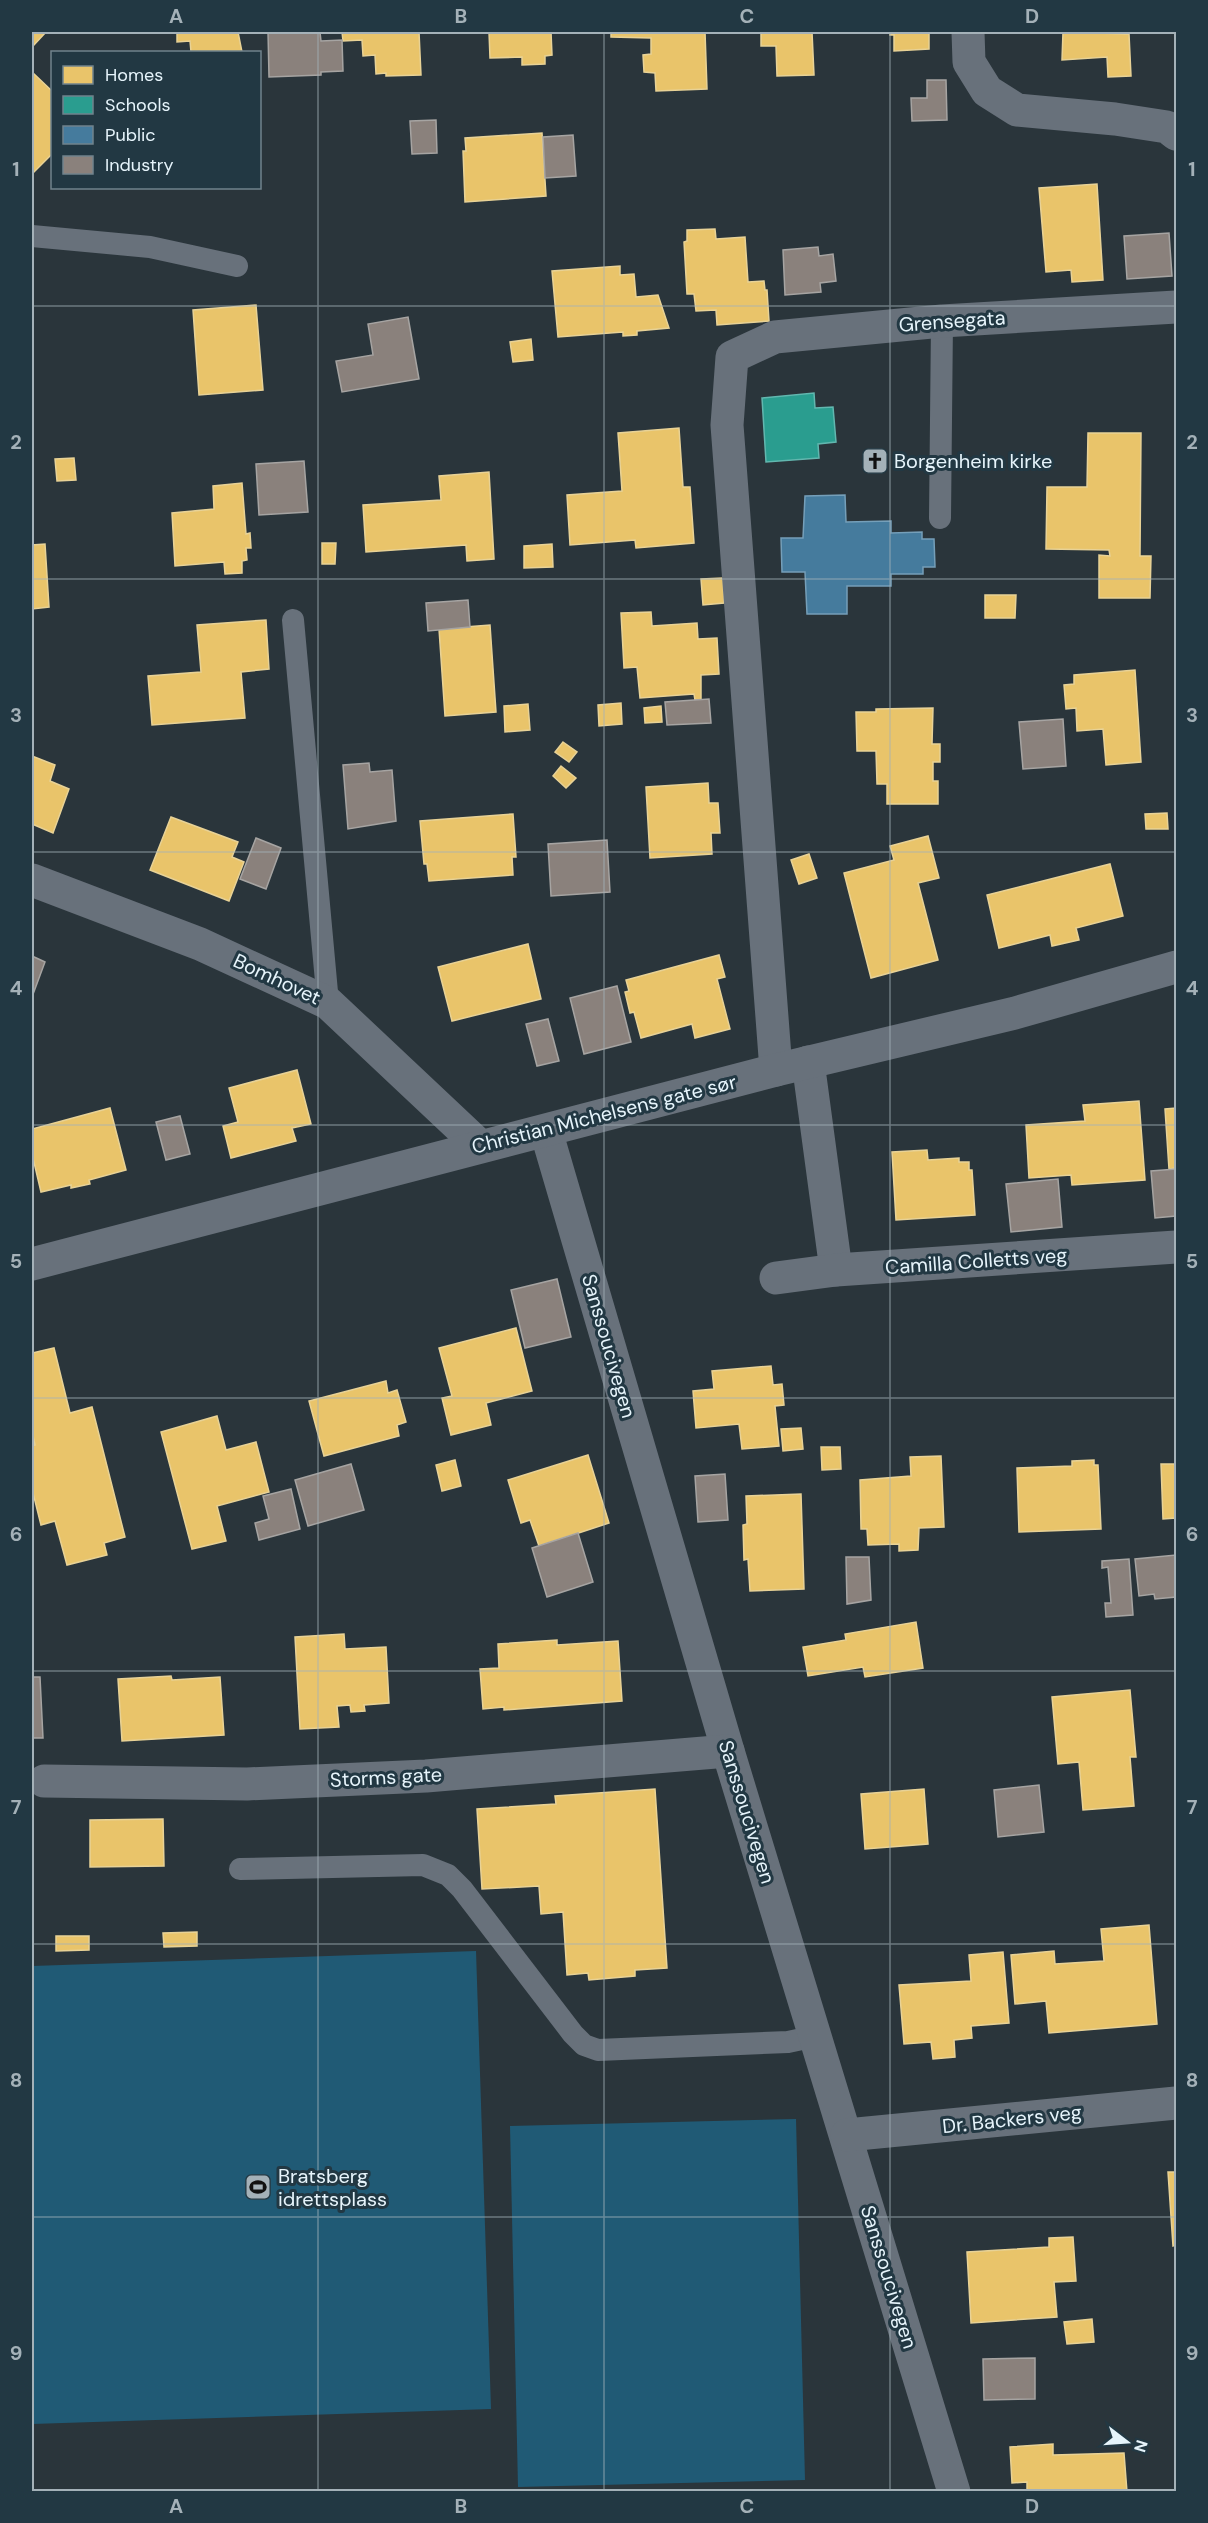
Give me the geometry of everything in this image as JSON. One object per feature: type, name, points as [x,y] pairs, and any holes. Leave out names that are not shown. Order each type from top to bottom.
[{"type":"street","points":[[968,32],[969,62],[987,91],[1017,110],[1115,118],[1167,127],[1176,134]]},
{"type":"street","name":"Grensegata","points":[[776,1070],[727,425],[732,357],[776,337],[942,321],[1176,307]]},
{"type":"street","name":"Bomhovet","points":[[32,880],[200,944],[328,1003],[480,1146]]},
{"type":"street","name":"Christian Michelsens gate sør","points":[[32,1264],[776,1070],[1014,1013],[1176,967]]},
{"type":"street","points":[[808,1062],[836,1270]]},
{"type":"street","name":"Sanssoucivegen","points":[[546,1131],[728,1751],[954,2492]]},
{"type":"street","name":"Camilla Colletts veg","points":[[776,1278],[836,1270],[1176,1247]]},
{"type":"street","name":"Storms gate","points":[[44,1781],[259,1784],[426,1776],[728,1751]]},
{"type":"street","name":"Dr. Backers veg","points":[[847,2136],[1176,2103]]},
{"type":"lane","points":[[32,236],[150,247],[237,266]]},
{"type":"lane","points":[[940,518],[942,321]]},
{"type":"lane","points":[[293,620],[328,1003]]},
{"type":"lane","points":[[240,1869],[423,1865],[448,1875],[462,1889],[573,2034],[584,2045],[598,2050],[788,2042],[816,2036]]},
{"type":"shaded area","name":"Bratsberg idrettsplass","points":[[476,1951],[491,2409],[32,2424],[32,1966]]},
{"type":"shaded area","points":[[796,2119],[805,2480],[518,2487],[510,2126]]},
{"type":"building: Homes","points":[[32,32],[46,32],[32,47]]},
{"type":"building: Homes","points":[[177,32],[238,32],[242,51],[191,51],[190,41],[177,42]]},
{"type":"building: Homes","points":[[342,32],[419,32],[421,75],[376,74],[375,55],[363,56],[362,40],[343,41]]},
{"type":"building: Homes","points":[[489,32],[551,32],[552,55],[545,56],[545,64],[522,65],[522,57],[490,58]]},
{"type":"building: Homes","points":[[611,32],[705,32],[707,89],[656,91],[655,73],[644,72],[643,55],[651,54],[651,38],[611,37]]},
{"type":"building: Homes","points":[[761,32],[812,32],[814,75],[777,76],[776,46],[761,46]]},
{"type":"building: Homes","points":[[890,32],[929,32],[929,49],[894,51],[894,35],[890,35]]},
{"type":"building: Homes","points":[[1063,32],[1129,34],[1131,76],[1108,77],[1107,57],[1062,60]]},
{"type":"building: Homes","points":[[32,72],[51,90],[51,155],[32,174]]},
{"type":"building: Homes","points":[[542,133],[546,196],[465,202],[463,151],[466,151],[465,138]]},
{"type":"building: Homes","points":[[1097,184],[1103,280],[1072,282],[1071,270],[1046,272],[1039,188]]},
{"type":"building: Homes","points":[[715,229],[716,239],[745,237],[748,282],[764,281],[765,290],[767,290],[769,321],[717,325],[716,310],[696,311],[694,294],[687,294],[684,242],[687,241],[687,230]]},
{"type":"building: Homes","points":[[620,266],[620,275],[634,274],[636,297],[658,295],[669,328],[637,331],[637,335],[623,336],[623,332],[558,337],[552,271]]},
{"type":"building: Homes","points":[[256,305],[263,390],[199,395],[193,310]]},
{"type":"building: Homes","points":[[531,339],[533,360],[513,362],[510,342]]},
{"type":"building: Homes","points":[[679,428],[683,487],[690,487],[694,543],[636,548],[635,540],[570,545],[567,495],[622,491],[618,433]]},
{"type":"building: Homes","points":[[1088,433],[1141,433],[1140,556],[1151,556],[1150,598],[1099,598],[1099,555],[1110,556],[1109,550],[1046,549],[1047,487],[1087,487]]},
{"type":"building: Homes","points":[[74,458],[76,480],[57,481],[55,459]]},
{"type":"building: Homes","points":[[489,472],[494,559],[467,561],[466,545],[366,552],[363,505],[441,500],[439,476]]},
{"type":"building: Homes","points":[[242,483],[246,534],[250,533],[251,548],[246,548],[247,560],[242,561],[242,573],[225,574],[224,562],[175,566],[172,513],[214,509],[213,486]]},
{"type":"building: Homes","points":[[322,543],[336,543],[335,564],[322,564]]},
{"type":"building: Homes","points":[[45,544],[49,607],[32,609],[32,545]]},
{"type":"building: Homes","points":[[552,544],[553,567],[524,568],[524,546]]},
{"type":"building: Homes","points":[[723,578],[724,603],[703,605],[701,579]]},
{"type":"building: Homes","points":[[985,595],[1016,595],[1015,618],[985,618]]},
{"type":"building: Homes","points":[[651,612],[652,626],[697,623],[698,639],[717,638],[719,674],[701,675],[701,700],[695,700],[694,694],[640,698],[637,667],[624,668],[621,613]]},
{"type":"building: Homes","points":[[266,620],[269,669],[241,672],[245,718],[152,725],[148,676],[201,672],[197,625]]},
{"type":"building: Homes","points":[[490,625],[496,712],[445,716],[439,629]]},
{"type":"building: Homes","points":[[1135,670],[1141,762],[1106,765],[1103,729],[1077,731],[1076,708],[1066,709],[1064,685],[1074,684],[1074,675]]},
{"type":"building: Homes","points":[[621,703],[622,724],[599,726],[598,705]]},
{"type":"building: Homes","points":[[528,704],[530,730],[505,732],[504,706]]},
{"type":"building: Homes","points":[[661,706],[662,722],[645,723],[644,708]]},
{"type":"building: Homes","points":[[933,708],[932,744],[940,744],[940,762],[933,762],[933,781],[938,781],[938,804],[887,804],[887,784],[877,784],[876,751],[857,751],[856,712],[876,712],[876,709]]},
{"type":"building: Homes","points":[[563,742],[577,752],[569,762],[555,752]]},
{"type":"building: Homes","points":[[32,756],[55,765],[50,781],[69,789],[53,833],[32,824]]},
{"type":"building: Homes","points":[[561,766],[576,778],[566,788],[553,776]]},
{"type":"building: Homes","points":[[708,783],[709,803],[718,803],[720,833],[711,833],[712,854],[650,858],[646,787]]},
{"type":"building: Homes","points":[[1167,813],[1168,829],[1146,829],[1145,814]]},
{"type":"building: Homes","points":[[513,814],[516,857],[512,857],[513,875],[429,881],[427,864],[424,864],[420,821]]},
{"type":"building: Homes","points":[[171,817],[238,842],[232,857],[244,862],[229,901],[150,870]]},
{"type":"building: Homes","points":[[928,836],[939,878],[918,883],[938,960],[871,978],[844,873],[894,860],[890,846]]},
{"type":"building: Homes","points":[[809,854],[817,878],[799,884],[791,860]]},
{"type":"building: Homes","points":[[1110,864],[1123,916],[1076,928],[1079,940],[1052,946],[1050,935],[999,948],[987,895]]},
{"type":"building: Homes","points":[[528,944],[541,999],[452,1021],[438,967]]},
{"type":"building: Homes","points":[[719,955],[725,977],[717,979],[730,1029],[695,1038],[692,1024],[641,1038],[634,1012],[630,1013],[625,992],[629,991],[626,980]]},
{"type":"building: Homes","points":[[297,1070],[311,1124],[292,1128],[296,1141],[231,1158],[223,1126],[238,1122],[229,1088]]},
{"type":"building: Homes","points":[[1139,1101],[1145,1180],[1072,1185],[1071,1175],[1029,1178],[1026,1125],[1085,1121],[1083,1105]]},
{"type":"building: Homes","points":[[110,1108],[126,1170],[89,1180],[90,1184],[71,1188],[71,1185],[41,1192],[32,1154],[32,1129]]},
{"type":"building: Homes","points":[[1176,1108],[1176,1168],[1169,1169],[1165,1109]]},
{"type":"building: Homes","points":[[927,1150],[928,1160],[959,1158],[959,1162],[969,1162],[969,1170],[972,1170],[975,1215],[896,1220],[892,1152]]},
{"type":"building: Homes","points":[[516,1328],[532,1391],[486,1403],[491,1425],[451,1435],[442,1398],[452,1396],[439,1348]]},
{"type":"building: Homes","points":[[54,1348],[70,1413],[92,1407],[125,1537],[104,1543],[107,1555],[67,1565],[55,1521],[41,1525],[32,1489],[32,1446],[35,1445],[32,1431],[32,1353]]},
{"type":"building: Homes","points":[[771,1366],[773,1385],[782,1384],[784,1405],[775,1406],[779,1446],[742,1449],[739,1424],[696,1428],[693,1391],[714,1389],[712,1371]]},
{"type":"building: Homes","points":[[386,1381],[388,1393],[397,1390],[406,1422],[397,1425],[399,1436],[324,1456],[309,1401]]},
{"type":"building: Homes","points":[[217,1416],[226,1450],[256,1442],[269,1492],[217,1506],[226,1541],[192,1549],[161,1432]]},
{"type":"building: Homes","points":[[801,1428],[803,1449],[783,1451],[781,1429]]},
{"type":"building: Homes","points":[[821,1447],[840,1447],[841,1469],[822,1470]]},
{"type":"building: Homes","points":[[588,1455],[609,1523],[539,1546],[530,1520],[521,1523],[508,1480]]},
{"type":"building: Homes","points":[[941,1456],[944,1527],[919,1528],[918,1550],[899,1551],[899,1544],[868,1545],[867,1529],[861,1529],[860,1480],[911,1476],[910,1457]]},
{"type":"building: Homes","points":[[455,1460],[461,1486],[442,1491],[436,1465]]},
{"type":"building: Homes","points":[[1094,1460],[1094,1465],[1098,1465],[1101,1529],[1019,1532],[1017,1468],[1072,1466],[1072,1461]]},
{"type":"building: Homes","points":[[1161,1464],[1176,1464],[1176,1518],[1163,1519]]},
{"type":"building: Homes","points":[[801,1494],[804,1589],[750,1591],[748,1559],[744,1560],[743,1525],[747,1524],[746,1496]]},
{"type":"building: Homes","points":[[916,1622],[923,1668],[865,1677],[863,1667],[808,1676],[803,1647],[846,1640],[845,1634]]},
{"type":"building: Homes","points":[[344,1634],[345,1649],[386,1647],[389,1703],[364,1705],[365,1711],[351,1712],[350,1705],[337,1706],[339,1727],[300,1729],[295,1637]]},
{"type":"building: Homes","points":[[557,1640],[557,1645],[618,1641],[622,1701],[504,1710],[504,1707],[483,1709],[480,1669],[499,1668],[498,1644]]},
{"type":"building: Homes","points":[[171,1676],[172,1680],[220,1677],[224,1735],[122,1741],[118,1679]]},
{"type":"building: Homes","points":[[1130,1690],[1136,1757],[1130,1757],[1134,1806],[1083,1810],[1079,1762],[1058,1764],[1052,1697]]},
{"type":"building: Homes","points":[[655,1789],[667,1968],[635,1970],[635,1976],[589,1980],[588,1973],[567,1975],[563,1912],[541,1914],[539,1886],[482,1889],[477,1809],[556,1804],[555,1796]]},
{"type":"building: Homes","points":[[924,1789],[928,1844],[865,1849],[861,1794]]},
{"type":"building: Homes","points":[[163,1819],[164,1866],[90,1867],[90,1820]]},
{"type":"building: Homes","points":[[1149,1925],[1157,2024],[1049,2033],[1046,2001],[1015,2004],[1011,1955],[1054,1951],[1055,1964],[1104,1961],[1101,1929]]},
{"type":"building: Homes","points":[[197,1932],[197,1946],[164,1947],[163,1933]]},
{"type":"building: Homes","points":[[56,1936],[89,1936],[89,1950],[56,1951]]},
{"type":"building: Homes","points":[[1003,1952],[1009,2023],[971,2026],[972,2038],[954,2040],[955,2057],[933,2059],[931,2042],[904,2044],[899,1985],[971,1981],[969,1955]]},
{"type":"building: Homes","points":[[1168,2172],[1176,2172],[1176,2245],[1173,2246]]},
{"type":"building: Homes","points":[[1073,2237],[1076,2281],[1054,2282],[1057,2317],[971,2323],[967,2252],[1049,2247],[1049,2238]]},
{"type":"building: Homes","points":[[1092,2319],[1094,2342],[1067,2344],[1064,2322]]},
{"type":"building: Homes","points":[[1053,2444],[1053,2455],[1124,2453],[1127,2492],[1027,2492],[1027,2482],[1012,2483],[1010,2447]]},
{"type":"building: Schools","points":[[814,393],[815,408],[833,407],[836,442],[818,444],[819,458],[766,462],[762,398]]},
{"type":"building: Public","points":[[845,495],[846,522],[891,521],[891,533],[922,532],[922,539],[934,539],[935,567],[923,567],[923,574],[891,574],[891,586],[847,586],[847,614],[807,614],[805,572],[782,572],[781,538],[803,538],[805,496]]},
{"type":"building: Industry","points":[[268,32],[320,32],[321,41],[342,40],[343,71],[321,72],[321,75],[269,77]]},
{"type":"building: Industry","points":[[927,80],[946,80],[947,120],[912,121],[911,98],[927,98]]},
{"type":"building: Industry","points":[[436,120],[437,153],[412,154],[410,121]]},
{"type":"building: Industry","points":[[573,135],[576,176],[545,178],[543,137]]},
{"type":"building: Industry","points":[[1169,233],[1172,276],[1127,279],[1124,236]]},
{"type":"building: Industry","points":[[818,247],[819,256],[833,254],[836,281],[820,283],[821,292],[785,295],[783,250]]},
{"type":"building: Industry","points":[[408,317],[419,379],[342,392],[336,361],[373,355],[368,324]]},
{"type":"building: Industry","points":[[304,461],[308,512],[259,515],[256,464]]},
{"type":"building: Industry","points":[[468,600],[470,627],[428,631],[426,603]]},
{"type":"building: Industry","points":[[709,699],[711,723],[667,725],[665,702]]},
{"type":"building: Industry","points":[[1063,719],[1066,766],[1023,769],[1019,722]]},
{"type":"building: Industry","points":[[369,763],[370,772],[392,770],[396,821],[348,829],[343,765]]},
{"type":"building: Industry","points":[[256,838],[281,848],[266,889],[240,879]]},
{"type":"building: Industry","points":[[607,840],[610,892],[551,896],[548,844]]},
{"type":"building: Industry","points":[[32,956],[45,962],[32,997]]},
{"type":"building: Industry","points":[[617,986],[631,1042],[584,1054],[570,998]]},
{"type":"building: Industry","points":[[548,1019],[559,1061],[537,1066],[526,1024]]},
{"type":"building: Industry","points":[[180,1116],[190,1154],[166,1160],[156,1122]]},
{"type":"building: Industry","points":[[1176,1169],[1176,1216],[1155,1218],[1151,1171]]},
{"type":"building: Industry","points":[[1058,1179],[1062,1227],[1011,1232],[1006,1184]]},
{"type":"building: Industry","points":[[557,1279],[571,1337],[525,1348],[511,1290]]},
{"type":"building: Industry","points":[[351,1464],[364,1510],[308,1526],[295,1480]]},
{"type":"building: Industry","points":[[725,1474],[728,1520],[698,1522],[695,1476]]},
{"type":"building: Industry","points":[[291,1489],[300,1529],[259,1540],[255,1523],[269,1519],[263,1496]]},
{"type":"building: Industry","points":[[578,1533],[593,1582],[547,1597],[532,1548]]},
{"type":"building: Industry","points":[[1176,1555],[1176,1597],[1155,1599],[1154,1594],[1139,1596],[1135,1559]]},
{"type":"building: Industry","points":[[846,1557],[869,1557],[871,1600],[847,1604]]},
{"type":"building: Industry","points":[[1129,1559],[1133,1615],[1106,1617],[1105,1603],[1111,1603],[1108,1567],[1102,1568],[1102,1561]]},
{"type":"building: Industry","points":[[32,1677],[40,1677],[43,1738],[32,1738]]},
{"type":"building: Industry","points":[[1039,1785],[1044,1832],[998,1837],[994,1790]]},
{"type":"building: Industry","points":[[1035,2358],[1035,2399],[984,2400],[983,2359]]},
{"type":"place","name":"Borgenheim kirke","points":[[875,461]]},
{"type":"place","name":"Bratsberg idrettsplass","points":[[258,2187]]}]
